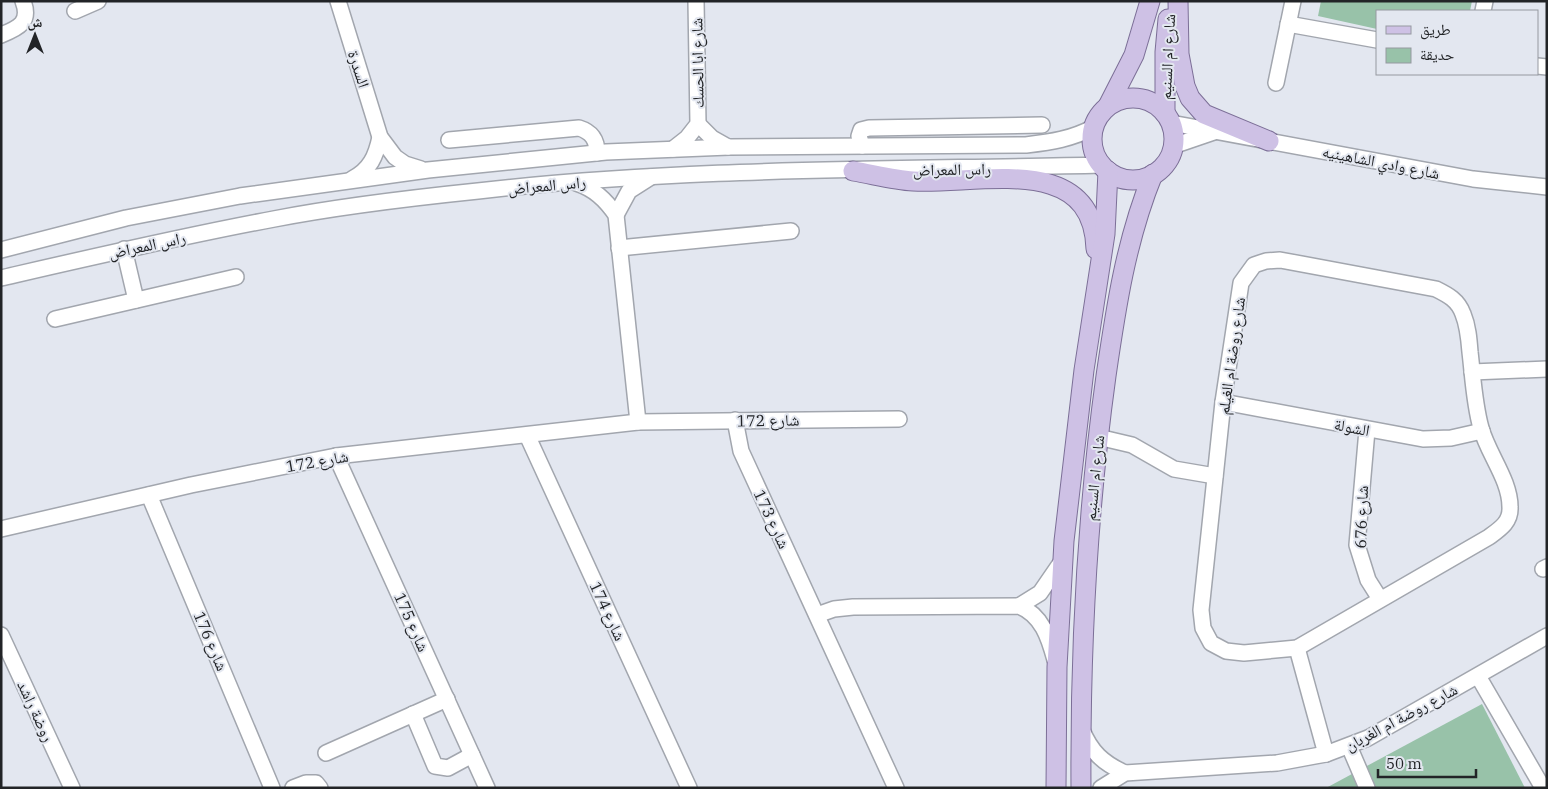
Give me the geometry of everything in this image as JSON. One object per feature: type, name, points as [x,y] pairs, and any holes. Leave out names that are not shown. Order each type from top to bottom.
[{"type":"main road","name":"شارع ام السنيم","points":[[1108,106],[1134,55],[1150,1]]},
{"type":"main road","name":"شارع ام السنيم","points":[[1168,118],[1164,52],[1171,1]]},
{"type":"main road","points":[[1178,1],[1179,54],[1183,78],[1190,98],[1204,114],[1269,141]]},
{"type":"main road","points":[[1131,98],[1150,102],[1168,118],[1173,146],[1162,167],[1153,174],[1130,180],[1105,168],[1093,147],[1094,127],[1099,115],[1108,106],[1131,98]]},
{"type":"main road","name":"شارع ام السنيم","points":[[1056,788],[1057,667],[1062,562],[1084,370],[1098,284],[1107,211],[1105,168]]},
{"type":"main road","points":[[853,171],[912,181],[1022,180],[1046,182],[1059,186],[1076,197],[1086,209],[1092,224],[1096,241],[1098,284]]},
{"type":"main road","name":"شارع ام السنيم","points":[[1082,788],[1081,728],[1085,594],[1098,437],[1122,273],[1141,203],[1153,174]]},
{"type":"street","points":[[1,35],[20,27],[24,22],[26,11],[23,1]]},
{"type":"street","points":[[75,11],[98,1]]},
{"type":"street","name":"السدرة","points":[[338,1],[380,137],[395,157],[416,168],[428,170]]},
{"type":"street","name":"شارع ابا الحسك","points":[[673,149],[687,138],[698,124],[696,1]]},
{"type":"street","points":[[1276,83],[1293,1]]},
{"type":"street","points":[[1288,24],[1376,40]]},
{"type":"street","name":"شارع وادي الشاهينيه","points":[[1168,118],[1215,132],[1474,179],[1547,187]]},
{"type":"street","name":"شارع ابا الحسك","points":[[698,124],[712,138],[729,147]]},
{"type":"street","points":[[862,146],[859,136],[861,130],[869,128],[1042,125]]},
{"type":"street","name":"راس المعراض","points":[[1,250],[126,218],[240,196],[428,170],[598,153],[673,149],[1026,145],[1054,142],[1077,136],[1094,127]]},
{"type":"street","points":[[449,140],[579,128],[591,134],[595,140],[598,153]]},
{"type":"street","name":"شارع وادي الشاهينيه","points":[[1173,146],[1215,132]]},
{"type":"street","points":[[349,180],[361,174],[371,164],[380,137]]},
{"type":"street","name":"راس المعراض","points":[[1,278],[124,249],[285,217],[479,190],[653,176],[1105,168]]},
{"type":"street","points":[[616,215],[630,191],[653,176]]},
{"type":"street","points":[[572,182],[597,193],[608,203],[616,215],[638,422]]},
{"type":"street","points":[[619,248],[791,231]]},
{"type":"street","points":[[124,249],[136,300]]},
{"type":"street","name":"شارع روضة ام الغيلم","points":[[1266,261],[1290,262],[1436,290],[1448,295],[1457,302],[1464,314],[1476,408],[1482,431],[1508,494],[1509,517],[1503,527],[1297,648],[1244,653],[1226,651],[1211,643],[1203,628],[1201,610],[1223,402],[1241,283],[1254,265],[1266,261]]},
{"type":"street","points":[[55,319],[236,277]]},
{"type":"street","points":[[1472,372],[1547,368]]},
{"type":"street","name":"الشولة","points":[[1223,402],[1367,430],[1437,440],[1482,431]]},
{"type":"street","name":"شارع 172","points":[[1,529],[191,485],[336,456],[638,422],[899,418]]},
{"type":"street","name":"شارع 173","points":[[735,420],[741,451],[896,788]]},
{"type":"street","name":"شارع 676","points":[[1367,430],[1357,545],[1368,580],[1380,600]]},
{"type":"street","name":"شارع 174","points":[[527,434],[689,788]]},
{"type":"street","points":[[1098,437],[1132,445],[1174,469],[1215,476]]},
{"type":"street","name":"شارع 175","points":[[336,456],[487,788]]},
{"type":"street","name":"شارع 176","points":[[149,495],[272,788]]},
{"type":"street","points":[[1019,606],[1040,594],[1062,562]]},
{"type":"street","points":[[817,615],[834,609],[853,607],[1019,606],[1032,612],[1042,626],[1057,667]]},
{"type":"street","name":"روضة راشد","points":[[1,634],[72,788]]},
{"type":"street","name":"شارع روضة ام الغربان","points":[[1101,788],[1125,773],[1277,763],[1326,754],[1368,738],[1547,636]]},
{"type":"street","points":[[1297,648],[1326,754]]},
{"type":"street","points":[[1478,676],[1543,788]]},
{"type":"street","points":[[326,753],[447,700]]},
{"type":"street","points":[[413,714],[435,766],[448,768],[472,755]]},
{"type":"street","points":[[1081,728],[1096,756],[1109,766],[1125,773]]},
{"type":"street","points":[[1348,746],[1367,788]]},
{"type":"street","points":[[293,788],[306,783],[316,784],[320,788]]},
{"type":"green space","points":[[1321,1],[1472,1],[1470,10],[1376,10],[1376,29],[1318,16]]},
{"type":"green space","points":[[1482,704],[1525,788],[1326,788]]}]
